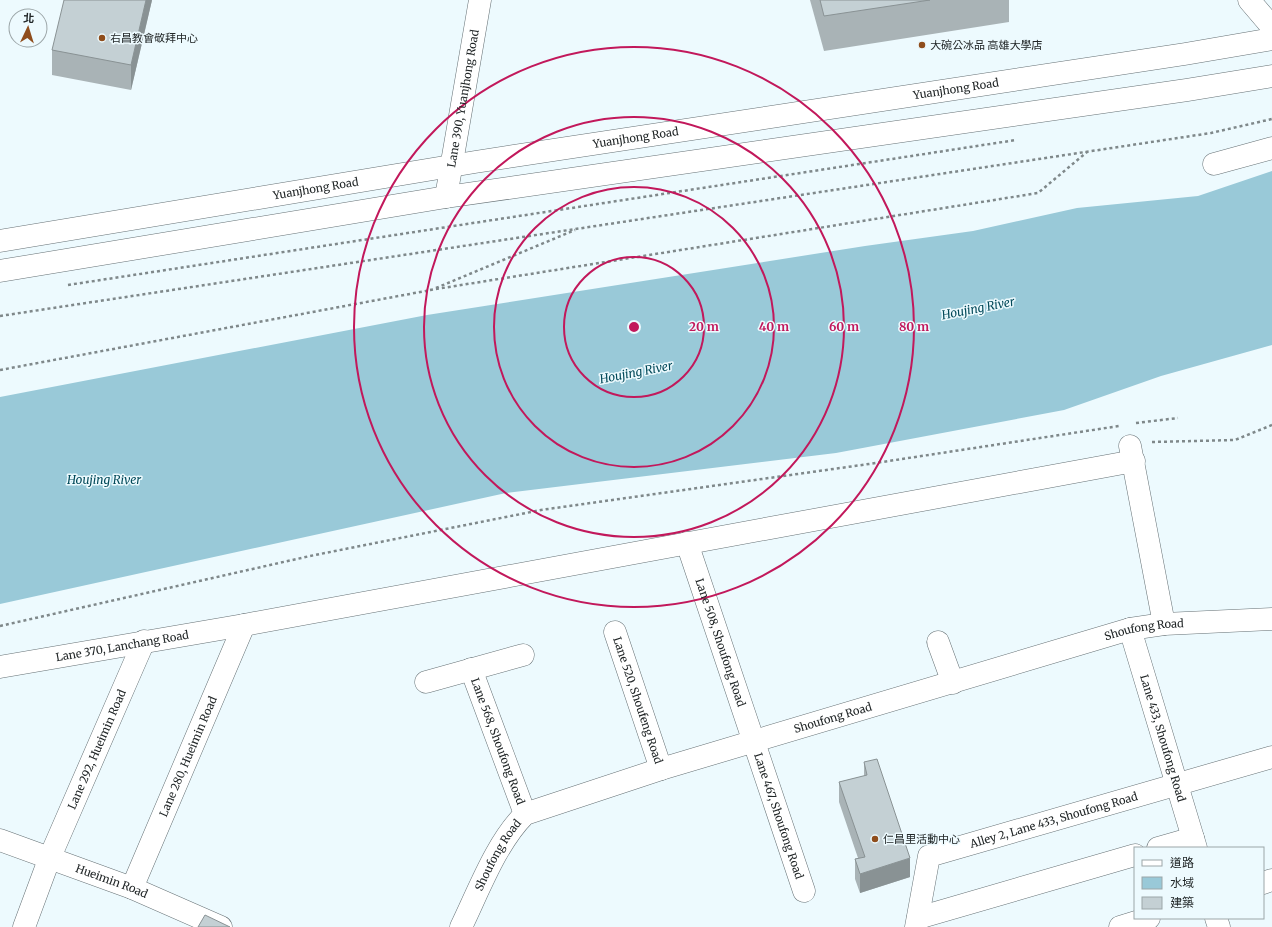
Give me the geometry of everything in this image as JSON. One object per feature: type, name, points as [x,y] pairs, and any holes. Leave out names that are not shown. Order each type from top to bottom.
[{"type":"street","name":"Lane 390, Yuanjhong Road","points":[[446,197],[480,0]]},
{"type":"street","points":[[1249,0],[1272,27]]},
{"type":"street","name":"Yuanjhong Road","points":[[0,241],[452,166],[1185,54],[1272,39]]},
{"type":"street","points":[[0,272],[446,197],[1179,91],[1272,76]]},
{"type":"street","points":[[1214,164],[1272,148]]},
{"type":"street","points":[[1132,453],[1164,624]]},
{"type":"street","name":"Lane 370, Lanchang Road","points":[[0,667],[244,625],[687,543],[1132,453]]},
{"type":"street","name":"Lane 508, Shoufong Road","points":[[687,543],[754,741]]},
{"type":"street","name":"Shoufong Road","points":[[461,927],[489,869],[515,824],[525,814],[661,769],[1130,629],[1164,624],[1272,619]]},
{"type":"street","name":"Lane 280, Hueimin Road","points":[[132,888],[244,625]]},
{"type":"street","name":"Lane 433, Shoufong Road","points":[[1130,629],[1195,843]]},
{"type":"street","name":"Lane 520, Shoufeng Road","points":[[615,632],[661,769]]},
{"type":"street","name":"Lane 292, Hueimin Road","points":[[24,927],[50,857],[144,641]]},
{"type":"street","points":[[938,642],[953,682]]},
{"type":"street","points":[[426,682],[522,655]]},
{"type":"street","name":"Lane 568, Shoufong Road","points":[[471,670],[525,814]]},
{"type":"street","name":"Lane 467, Shoufong Road","points":[[754,741],[804,891]]},
{"type":"street","name":"Alley 2, Lane 433, Shoufong Road","points":[[917,923],[929,856],[1272,757]]},
{"type":"street","name":"Hueimin Road","points":[[0,840],[132,888],[221,927]]},
{"type":"street","points":[[1165,847],[1195,843]]},
{"type":"street","points":[[917,923],[1134,855]]},
{"type":"street","points":[[1120,927],[1146,919]]},
{"type":"path","points":[[0,316],[1088,152],[1211,133],[1272,120]]},
{"type":"path","points":[[63,286],[1022,139]]},
{"type":"path","points":[[0,370],[430,290],[1038,192],[1088,152]]},
{"type":"path","points":[[430,290],[579,228]]},
{"type":"path","points":[[1132,424],[1178,418]]},
{"type":"path","points":[[0,626],[310,556],[541,510],[877,463],[1125,425]]},
{"type":"path","points":[[1132,453],[1149,442],[1235,440],[1272,425]]},
{"type":"water","name":"Houjing River","points":[[1272,171],[1272,345],[1161,376],[1064,410],[836,453],[506,493],[0,604],[0,397],[427,315],[865,246],[973,231],[1077,208],[1198,196]]},
{"type":"building","name":"右昌教會敬拜中心","points":[[64,0],[146,0],[131,65],[52,50]]},
{"type":"building","points":[[820,0],[930,0],[824,16]]},
{"type":"building","name":"仁昌里活動中心","points":[[877,759],[910,858],[860,874],[855,859],[865,857],[839,782],[867,775],[864,762]]},
{"type":"building","points":[[205,915],[230,927],[198,927]]},
{"type":"place","name":"右昌教會敬拜中心","points":[[102,38]]},
{"type":"place","name":"大碗公冰品 高雄大學店","points":[[922,45]]},
{"type":"place","name":"仁昌里活動中心","points":[[875,839]]}]
